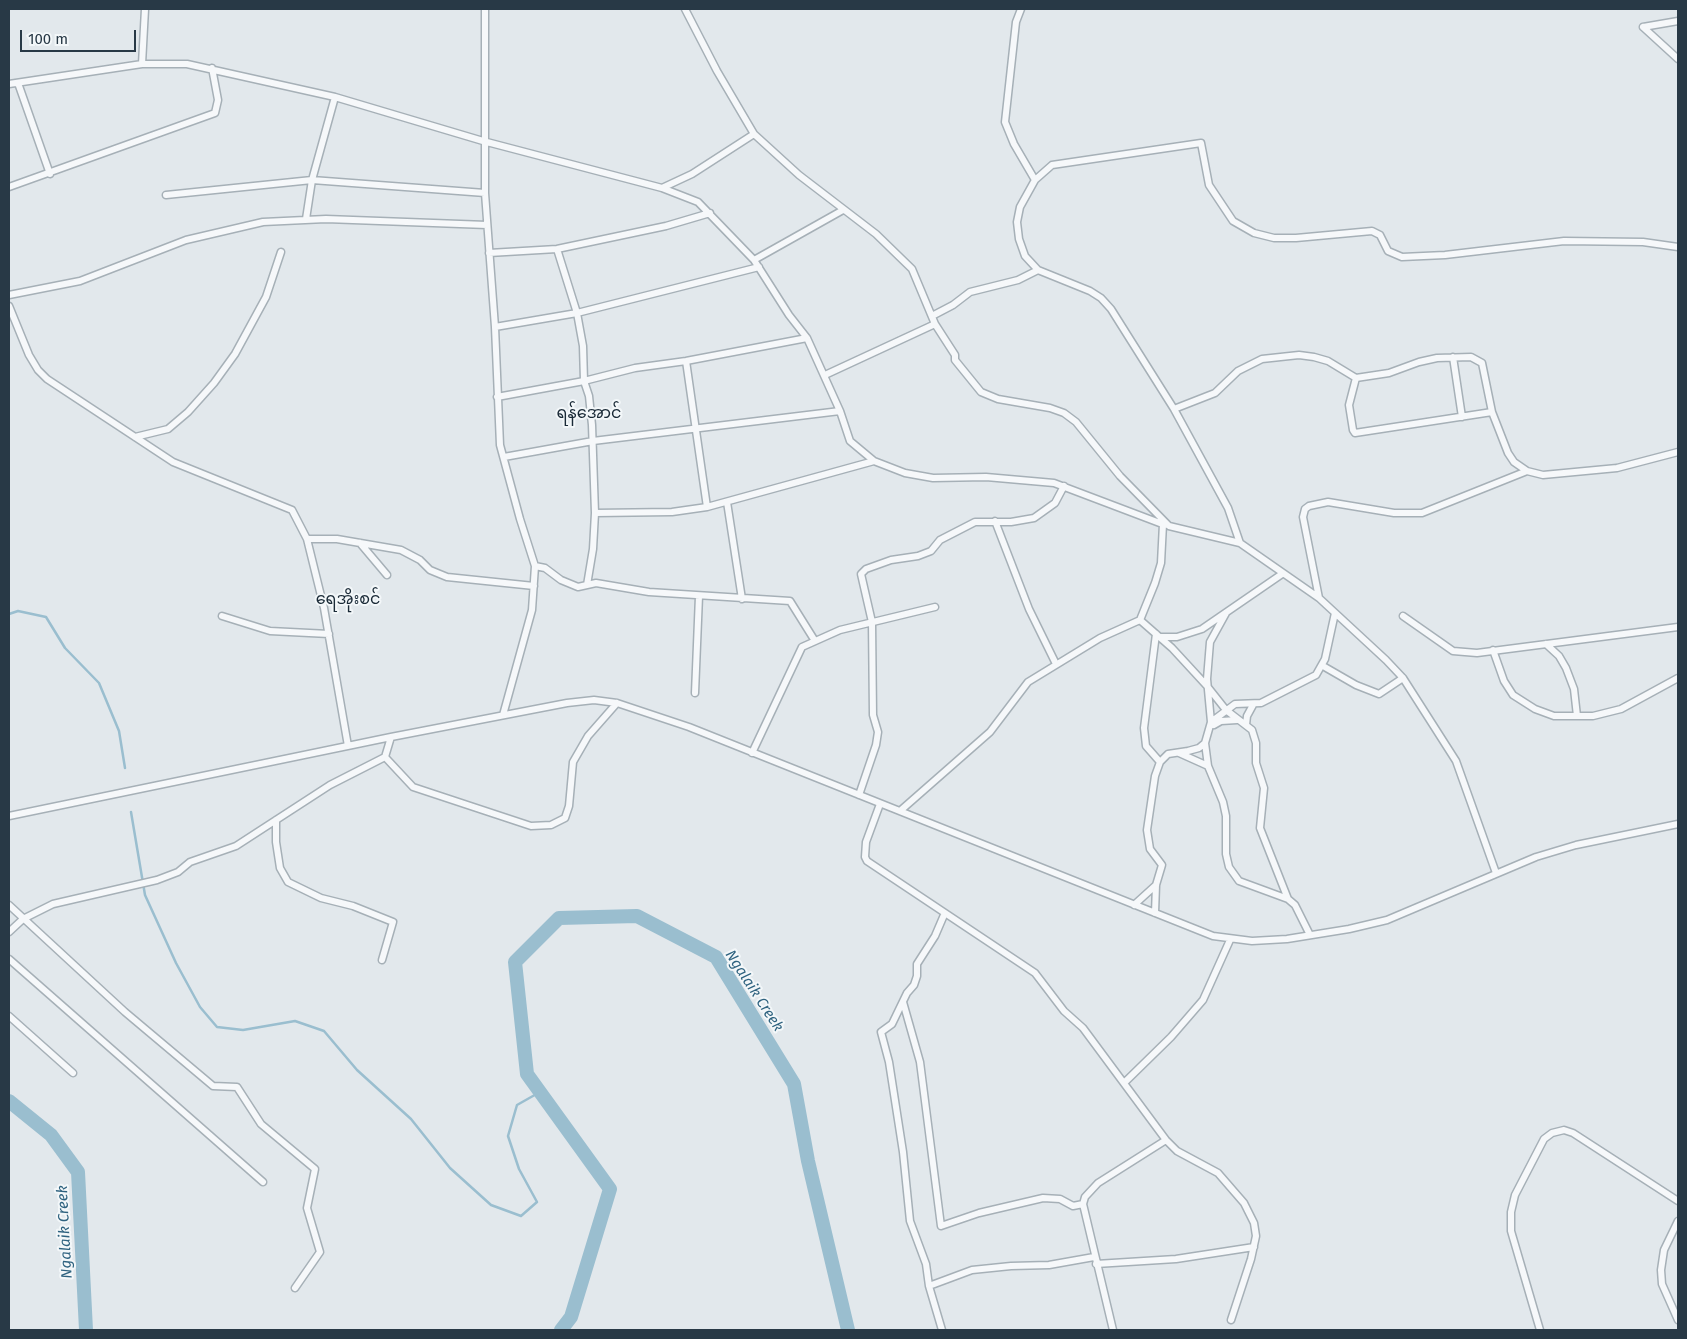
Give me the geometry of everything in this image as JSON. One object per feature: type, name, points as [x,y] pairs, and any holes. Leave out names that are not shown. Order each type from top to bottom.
[{"type":"street","points":[[142,64],[146,9]]},
{"type":"street","points":[[485,9],[483,141],[495,326],[500,445],[535,566],[532,610],[503,715]]},
{"type":"street","points":[[685,9],[717,71],[754,134],[842,210],[876,234],[912,269],[935,324],[954,355],[955,360],[981,392],[1016,403],[1050,408],[1070,417],[1120,476],[1166,525]]},
{"type":"street","points":[[1021,9],[1016,22],[1005,122],[1014,144],[1035,180]]},
{"type":"street","points":[[1678,21],[1643,27],[1678,59]]},
{"type":"street","points":[[9,84],[142,64],[187,64],[212,68],[335,97],[483,141],[662,188],[698,202],[759,267],[789,315],[807,338],[825,374],[850,441],[874,461],[905,473],[934,478],[1028,479],[1064,486],[1166,525],[1240,543],[1319,598],[1403,678],[1456,761],[1496,873]]},
{"type":"street","points":[[9,187],[50,174],[214,113],[218,100],[212,68]]},
{"type":"street","points":[[18,82],[50,174]]},
{"type":"street","points":[[306,219],[312,180],[335,97]]},
{"type":"street","points":[[662,188],[692,174],[754,134]]},
{"type":"street","points":[[1240,543],[1228,508],[1174,409],[1111,309],[1101,298],[1090,291],[1038,270],[1025,256],[1019,239],[1017,222],[1020,207],[1035,180],[1052,165],[1202,143],[1209,185],[1233,221],[1254,233],[1274,238],[1296,238],[1372,231],[1380,236],[1388,251],[1402,257],[1415,258],[1564,241],[1644,242],[1678,247]]},
{"type":"street","points":[[166,195],[312,180],[485,194]]},
{"type":"street","points":[[754,260],[842,210]]},
{"type":"street","points":[[489,253],[557,249],[666,226],[710,213]]},
{"type":"street","points":[[9,295],[80,281],[186,240],[263,222],[306,219],[487,225]]},
{"type":"street","points":[[557,249],[577,312],[583,346],[584,381],[589,396],[593,441],[595,513],[594,549],[588,585]]},
{"type":"street","points":[[135,437],[168,429],[188,412],[214,383],[235,354],[266,297],[280,252]]},
{"type":"street","points":[[495,326],[577,312],[759,267]]},
{"type":"street","points":[[932,316],[953,305],[970,292],[1012,282],[1038,270]]},
{"type":"street","points":[[9,306],[29,356],[38,370],[47,379],[186,468],[292,510],[306,538],[329,634],[348,746]]},
{"type":"street","points":[[825,374],[935,324]]},
{"type":"street","points":[[497,398],[584,381],[635,368],[686,361],[807,338]]},
{"type":"street","points":[[1174,409],[1215,393],[1238,371],[1262,360],[1299,355],[1314,356],[1328,361],[1356,378],[1389,373],[1419,362],[1453,357],[1471,357],[1482,363],[1492,412],[1508,453],[1514,462],[1527,471],[1543,475],[1617,468],[1678,452]]},
{"type":"street","points":[[1453,357],[1462,417]]},
{"type":"street","points":[[686,361],[694,428],[708,507]]},
{"type":"street","points":[[1356,378],[1349,404],[1355,433],[1492,412]]},
{"type":"street","points":[[504,457],[593,441],[840,411]]},
{"type":"street","points":[[595,513],[672,512],[708,507],[830,471],[874,461]]},
{"type":"street","points":[[1319,598],[1303,517],[1305,509],[1309,506],[1328,502],[1394,513],[1422,513],[1527,471]]},
{"type":"street","points":[[859,795],[876,745],[878,732],[874,715],[872,622],[861,574],[866,569],[891,560],[918,556],[931,551],[940,540],[975,522],[1010,522],[1034,518],[1055,503],[1064,486]]},
{"type":"street","points":[[727,502],[742,599]]},
{"type":"street","points":[[995,521],[1029,609],[1056,664]]},
{"type":"street","points":[[900,811],[990,732],[1028,682],[1100,638],[1140,620],[1156,583],[1161,563],[1166,525]]},
{"type":"street","points":[[306,538],[337,539],[401,550],[420,560],[430,570],[448,577],[534,586]]},
{"type":"street","points":[[360,543],[387,575]]},
{"type":"street","points":[[535,566],[545,568],[561,580],[578,587],[596,583],[649,592],[790,601],[815,641]]},
{"type":"street","points":[[1158,635],[1188,635],[1202,629],[1282,574]]},
{"type":"street","points":[[695,693],[699,596]]},
{"type":"street","points":[[752,753],[799,651],[815,641],[840,630],[935,607]]},
{"type":"street","points":[[1155,913],[1156,885],[1162,865],[1150,849],[1147,830],[1155,776],[1160,762],[1168,754],[1199,748],[1210,729],[1212,722],[1208,686],[1210,642],[1226,613]]},
{"type":"street","points":[[1212,722],[1235,704],[1253,705],[1269,700],[1316,674],[1323,666],[1335,613]]},
{"type":"street","points":[[222,616],[270,630],[329,634]]},
{"type":"street","points":[[1403,616],[1453,650],[1477,653],[1678,626]]},
{"type":"street","points":[[1140,620],[1158,635],[1208,686],[1226,710],[1252,730],[1256,742],[1256,763],[1264,788],[1260,828],[1288,899]]},
{"type":"street","points":[[1158,635],[1144,728],[1146,746],[1160,762]]},
{"type":"street","points":[[1546,644],[1559,656],[1566,668],[1574,689],[1577,716]]},
{"type":"street","points":[[1493,650],[1504,681],[1513,695],[1535,709],[1554,716],[1593,716],[1621,709],[1678,678]]},
{"type":"street","points":[[1323,666],[1356,685],[1379,694],[1403,678]]},
{"type":"street","points":[[9,816],[391,737],[567,703],[594,700],[617,703],[689,727],[1212,936],[1230,940],[1287,939],[1387,920],[1536,856],[1576,845],[1678,824]]},
{"type":"street","points":[[386,757],[413,787],[531,826],[551,824],[565,818],[573,762],[588,736],[617,703]]},
{"type":"street","points":[[1246,725],[1247,716],[1253,705]]},
{"type":"street","points":[[1210,729],[1215,723],[1221,721],[1238,720]]},
{"type":"street","points":[[9,932],[23,919],[53,904],[121,890],[157,880],[178,872],[190,862],[236,846],[330,785],[386,757],[391,737]]},
{"type":"street","points":[[1204,742],[1208,766],[1223,802],[1226,854],[1229,867],[1239,881],[1288,899],[1295,905],[1310,935]]},
{"type":"street","points":[[1178,752],[1208,766]]},
{"type":"street","points":[[880,804],[866,842],[866,861],[944,915],[992,943],[1035,974],[1064,1011],[1083,1028],[1166,1140],[1177,1151],[1218,1173],[1244,1203],[1254,1223],[1256,1236],[1231,1320]]},
{"type":"street","points":[[276,820],[276,842],[280,868],[288,882],[321,898],[353,906],[393,922],[382,960]]},
{"type":"street","points":[[1134,905],[1156,885]]},
{"type":"street","points":[[9,905],[125,1012],[213,1086],[237,1087],[261,1124],[315,1169],[307,1208],[320,1252],[295,1288]]},
{"type":"street","points":[[942,1330],[929,1286],[926,1264],[910,1220],[903,1152],[889,1062],[881,1032],[892,1024],[917,976],[916,964],[936,936],[944,915]]},
{"type":"street","points":[[1124,1083],[1171,1037],[1204,1000],[1230,940]]},
{"type":"street","points":[[9,959],[263,1182]]},
{"type":"street","points":[[903,1002],[920,1062],[941,1226],[979,1213],[1042,1198],[1060,1199],[1073,1206],[1083,1204]]},
{"type":"street","points":[[9,1016],[73,1072]]},
{"type":"street","points":[[1540,1330],[1511,1231],[1511,1222],[1516,1194],[1544,1139],[1552,1133],[1564,1130],[1573,1133],[1678,1201]]},
{"type":"street","points":[[1113,1330],[1083,1204],[1085,1197],[1098,1183],[1166,1140]]},
{"type":"street","points":[[1678,1221],[1664,1250],[1660,1270],[1662,1284],[1678,1320]]},
{"type":"street","points":[[929,1286],[972,1270],[1095,1260],[1176,1259],[1254,1247]]},
{"type":"waterway","points":[[9,614],[18,611],[46,617],[65,648],[99,683],[119,731],[125,768]]},
{"type":"waterway","points":[[131,812],[145,895],[176,963],[200,1007],[217,1027],[243,1030],[295,1021],[324,1031],[357,1070],[411,1119],[450,1168],[491,1205],[521,1216],[537,1202],[519,1169],[508,1136],[517,1105],[540,1092]]},
{"type":"waterway","name":"Ngalaik Creek","points":[[561,1330],[571,1317],[610,1189],[527,1074],[515,962],[559,918],[637,916],[716,957],[794,1084],[808,1161],[848,1330]]},
{"type":"waterway","name":"Ngalaik Creek","points":[[9,1101],[51,1135],[78,1172],[86,1330]]},
{"type":"district","name":"ရန်အောင်","points":[[589,414]]},
{"type":"district","name":"ရေအိုးစင်","points":[[348,600]]}]
